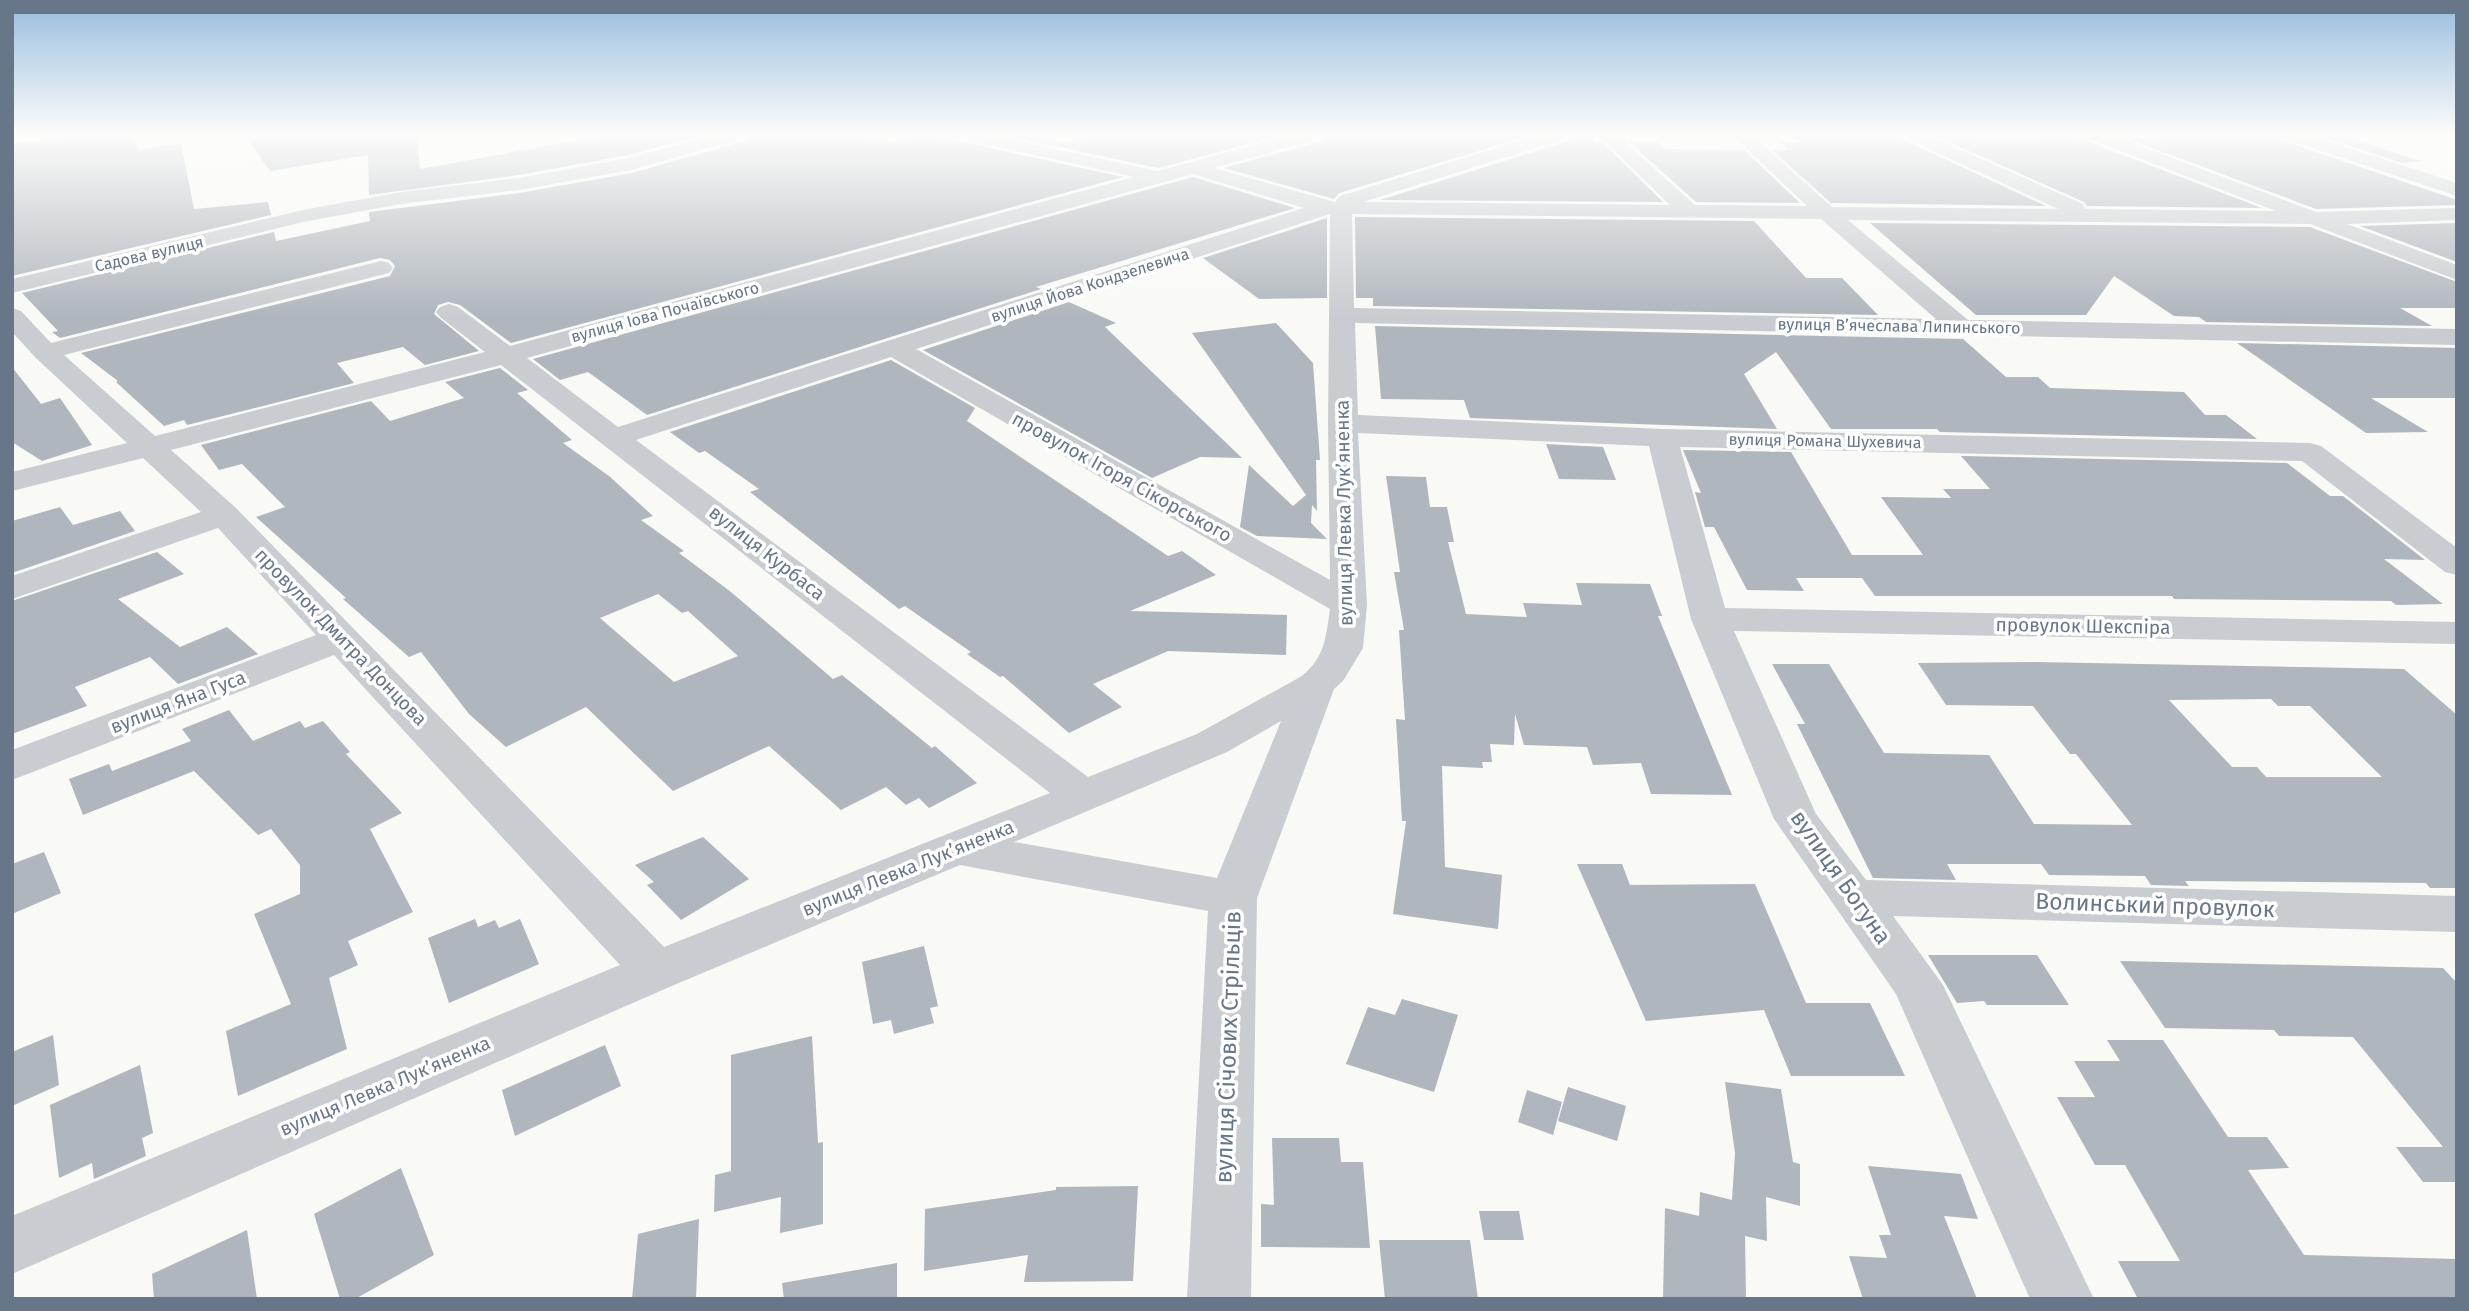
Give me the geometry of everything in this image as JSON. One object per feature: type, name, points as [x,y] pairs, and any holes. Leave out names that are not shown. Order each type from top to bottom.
[{"type":"street","name":"Садова вулиця","points":[[12,286],[303,216],[425,195]]},
{"type":"street","name":"вулиця Іова Почаївського","points":[[12,482],[508,355],[1090,195]]},
{"type":"street","points":[[1297,195],[1349,209],[2315,218],[2457,214]]},
{"type":"street","name":"вулиця Йова Кондзелевича","points":[[616,437],[1349,209],[1347,200],[1363,195]]},
{"type":"street","points":[[1672,195],[1691,213]]},
{"type":"street","points":[[1807,195],[1961,327]]},
{"type":"street","points":[[2046,195],[2087,214]]},
{"type":"street","points":[[2255,195],[2457,272]]},
{"type":"street","name":"вулиця Левка Лукʼяненка","points":[[12,1245],[656,971],[1212,743],[1316,684],[1329,673],[1344,648],[1349,605],[1342,316],[1349,209]]},
{"type":"street","points":[[45,352],[380,268]]},
{"type":"street","name":"вулиця Курбаса","points":[[449,312],[1083,796]]},
{"type":"street","name":"провулок Дмитра Донцова","points":[[12,316],[45,352],[224,515],[656,971]]},
{"type":"street","name":"вулиця Вʼячеслава Липинського","points":[[1342,316],[2457,337]]},
{"type":"street","name":"провулок Ігоря Сікорського","points":[[896,349],[1349,605]]},
{"type":"street","name":"вулиця Романа Шухевича","points":[[1343,424],[1661,438],[2308,452],[2457,565]]},
{"type":"street","name":"вулиця Богуна","points":[[1661,438],[1710,619],[1796,819],[1917,985],[2062,1299]]},
{"type":"street","points":[[12,588],[224,515]]},
{"type":"street","name":"провулок Шекспіра","points":[[1710,619],[2457,633]]},
{"type":"street","name":"вулиця Яна Гуса","points":[[12,766],[343,638]]},
{"type":"street","name":"вулиця Січових Стрільців","points":[[1219,1299],[1233,898],[1316,684]]},
{"type":"street","points":[[957,848],[1233,898]]},
{"type":"street","name":"Волинський провулок","points":[[1852,897],[2457,914]]},
{"type":"building","points":[[12,195],[191,195],[194,209],[268,202],[271,215],[12,276]]},
{"type":"building","points":[[502,195],[1056,195],[511,343],[460,305],[448,302],[438,305],[434,314],[479,351],[425,365],[403,347],[337,363],[354,383],[187,425],[184,420],[164,426],[116,382],[118,381],[81,353],[390,276],[395,266],[390,260],[380,258],[60,338],[52,332],[58,331],[22,293],[274,232],[276,241],[370,221],[369,212]]},
{"type":"building","points":[[1127,195],[1253,195],[1295,208],[1036,287],[1041,289],[647,415],[588,372],[560,380],[533,359]]},
{"type":"building","points":[[1320,195],[1337,195],[1334,199]]},
{"type":"building","points":[[1395,195],[1656,195],[1663,202],[1380,200]]},
{"type":"building","points":[[1688,195],[1792,195],[1800,203],[1696,202]]},
{"type":"building","points":[[1822,195],[2023,195],[2046,206],[1831,203]]},
{"type":"building","points":[[2069,195],[2228,195],[2262,208],[2087,206]]},
{"type":"building","points":[[2279,195],[2443,195],[2457,200],[2457,205],[2316,209]]},
{"type":"building","points":[[1355,217],[1754,221],[1806,278],[1842,278],[1878,315],[1373,306],[1373,298],[1356,298]]},
{"type":"building","points":[[1327,218],[1327,298],[1259,299],[1203,258]]},
{"type":"building","points":[[1870,223],[2310,227],[2457,282],[2457,308],[2400,308],[2432,326],[2206,322],[2199,317],[2174,316],[2114,276],[2086,315],[1976,315]]},
{"type":"building","points":[[2457,223],[2457,262],[2360,226]]},
{"type":"building","points":[[1069,302],[1116,323],[1105,327],[1242,458],[1200,457],[1152,478],[923,350]]},
{"type":"building","points":[[1276,323],[1313,363],[1320,460],[1316,460],[1317,511],[1312,505],[1311,523],[1327,539],[1257,536],[1240,527],[1249,465],[1293,506],[1306,495],[1192,333]]},
{"type":"building","points":[[1375,326],[1963,339],[2006,377],[2038,377],[2050,388],[2184,392],[2205,415],[2226,415],[2257,439],[1940,432],[1937,429],[1831,429],[1776,352],[1744,374],[1777,429],[1470,418],[1464,400],[1381,399]]},
{"type":"building","points":[[2237,343],[2457,348],[2457,398],[2371,398],[2428,432],[2366,433]]},
{"type":"building","points":[[891,360],[975,408],[967,421],[1168,556],[1182,551],[1216,575],[1130,611],[1287,615],[1286,655],[1168,651],[1093,684],[1122,707],[1069,733],[1003,676],[1000,677],[967,654],[971,652],[905,606],[899,609],[750,492],[759,489],[705,451],[699,453],[670,432]]},
{"type":"building","points":[[12,367],[41,404],[60,398],[92,445],[42,461],[12,442]]},
{"type":"building","points":[[500,368],[528,390],[517,393],[572,440],[563,443],[609,476],[653,516],[641,520],[684,551],[679,553],[731,592],[833,679],[842,675],[932,748],[935,746],[977,783],[929,808],[919,798],[906,805],[886,787],[841,810],[769,746],[673,791],[586,707],[506,747],[469,714],[421,652],[409,657],[256,517],[285,507],[242,464],[219,470],[201,445],[371,401],[390,421],[464,398],[445,382]],"holes":[[[658,594],[682,613],[688,611],[738,656],[674,682],[600,618]]]},
{"type":"building","points":[[1546,444],[1603,447],[1616,480],[1559,479]]},
{"type":"building","points":[[1683,450],[1791,452],[1852,555],[1923,555],[1881,497],[1951,498],[1943,489],[1990,489],[1961,456],[2287,463],[2330,496],[2343,496],[2425,560],[2384,559],[2443,604],[2174,599],[2172,596],[1875,596],[1862,578],[1796,578],[1804,591],[1747,590],[1714,527],[1705,527],[1695,492],[1701,493]]},
{"type":"building","points":[[1386,476],[1426,477],[1430,507],[1447,507],[1454,542],[1448,542],[1466,614],[1527,617],[1523,603],[1582,605],[1576,583],[1650,584],[1662,616],[1658,616],[1732,795],[1651,794],[1641,763],[1593,765],[1587,747],[1524,745],[1515,714],[1514,745],[1490,744],[1492,762],[1482,762],[1483,768],[1442,766],[1445,867],[1502,875],[1498,929],[1393,914],[1406,821],[1402,821],[1396,719],[1405,720],[1399,630],[1404,630],[1394,572],[1400,572]]},
{"type":"building","points":[[60,507],[73,525],[120,511],[135,531],[12,573],[12,521]]},
{"type":"building","points":[[157,552],[184,574],[118,599],[180,647],[227,627],[258,654],[178,684],[150,657],[75,687],[87,706],[12,734],[12,601]]},
{"type":"building","points":[[2035,662],[2404,669],[2457,715],[2457,888],[2430,888],[2426,883],[2185,881],[2189,886],[2151,885],[2145,876],[2049,875],[2041,864],[1947,864],[1956,880],[1873,878],[1797,724],[1805,724],[1772,664],[1829,664],[1884,753],[1989,755],[2034,824],[2132,825],[2076,754],[2070,754],[2033,706],[1946,705],[1918,663]],"holes":[[[2271,699],[2278,706],[2310,706],[2382,777],[2266,777],[2257,767],[2232,767],[2169,700]]]},
{"type":"building","points":[[229,710],[253,741],[300,721],[305,728],[323,721],[350,752],[346,754],[402,813],[370,829],[413,912],[348,941],[358,965],[329,978],[347,1049],[238,1096],[226,1031],[291,1004],[254,914],[300,894],[300,865],[271,829],[258,835],[194,771],[83,815],[69,779],[109,764],[112,771],[191,741],[182,729]]},
{"type":"building","points":[[703,837],[749,879],[681,920],[647,885],[654,882],[635,865]]},
{"type":"building","points":[[44,852],[61,893],[12,914],[12,864]]},
{"type":"building","points":[[1577,864],[1622,864],[1630,885],[1755,884],[1806,1003],[1870,1003],[1905,1076],[1791,1076],[1764,1010],[1646,1021]]},
{"type":"building","points":[[475,919],[478,927],[495,920],[499,928],[520,919],[539,964],[449,1003],[428,938]]},
{"type":"building","points":[[924,946],[938,1006],[930,1008],[934,1023],[894,1034],[891,1020],[873,1024],[862,962]]},
{"type":"building","points":[[1928,955],[2037,955],[2069,1005],[1987,1005],[1984,1001],[1957,1003]]},
{"type":"building","points":[[2120,961],[2443,968],[2457,983],[2457,1182],[2423,1182],[2396,1147],[2443,1147],[2353,1037],[2279,1036],[2274,1030],[2165,1028]]},
{"type":"building","points":[[1402,999],[1458,1015],[1434,1092],[1346,1064],[1368,1007],[1395,1015]]},
{"type":"building","points":[[53,1035],[59,1085],[12,1106],[12,1052]]},
{"type":"building","points":[[812,1036],[818,1143],[823,1142],[823,1224],[780,1233],[781,1197],[714,1212],[715,1175],[731,1171],[731,1055]]},
{"type":"building","points":[[2107,1040],[2163,1040],[2228,1137],[2267,1137],[2289,1168],[2248,1170],[2304,1255],[2457,1259],[2457,1299],[2138,1299],[2118,1261],[2180,1261],[2125,1165],[2095,1165],[2057,1097],[2095,1097],[2074,1061],[2120,1061]]},
{"type":"building","points":[[605,1045],[621,1086],[515,1136],[502,1090]]},
{"type":"building","points":[[140,1065],[153,1133],[142,1138],[146,1156],[94,1179],[92,1163],[59,1178],[50,1105]]},
{"type":"building","points":[[1725,1082],[1781,1089],[1793,1162],[1800,1164],[1800,1206],[1766,1197],[1767,1241],[1745,1236],[1746,1299],[1663,1299],[1665,1208],[1699,1216],[1700,1192],[1732,1200],[1735,1153]]},
{"type":"building","points":[[1568,1087],[1626,1106],[1617,1141],[1558,1121]]},
{"type":"building","points":[[1527,1090],[1562,1102],[1553,1135],[1518,1122]]},
{"type":"building","points":[[1272,1138],[1339,1138],[1341,1162],[1363,1162],[1370,1248],[1261,1247],[1261,1204],[1274,1205]]},
{"type":"building","points":[[1868,1166],[1961,1174],[1978,1219],[1944,1216],[1977,1299],[1863,1299],[1849,1256],[1887,1258],[1879,1235],[1891,1235]]},
{"type":"building","points":[[401,1168],[434,1255],[355,1299],[340,1299],[314,1214]]},
{"type":"building","points":[[1138,1186],[1133,1281],[1024,1282],[1028,1255],[924,1271],[925,1209],[1056,1190],[1056,1187]]},
{"type":"building","points":[[1479,1211],[1519,1211],[1524,1240],[1484,1240]]},
{"type":"building","points":[[699,1219],[696,1299],[632,1299],[638,1234]]},
{"type":"building","points":[[247,1230],[257,1299],[154,1299],[152,1274]]},
{"type":"building","points":[[1379,1240],[1470,1240],[1478,1299],[1385,1299]]},
{"type":"building","points":[[897,1263],[897,1299],[784,1299],[782,1283]]}]
